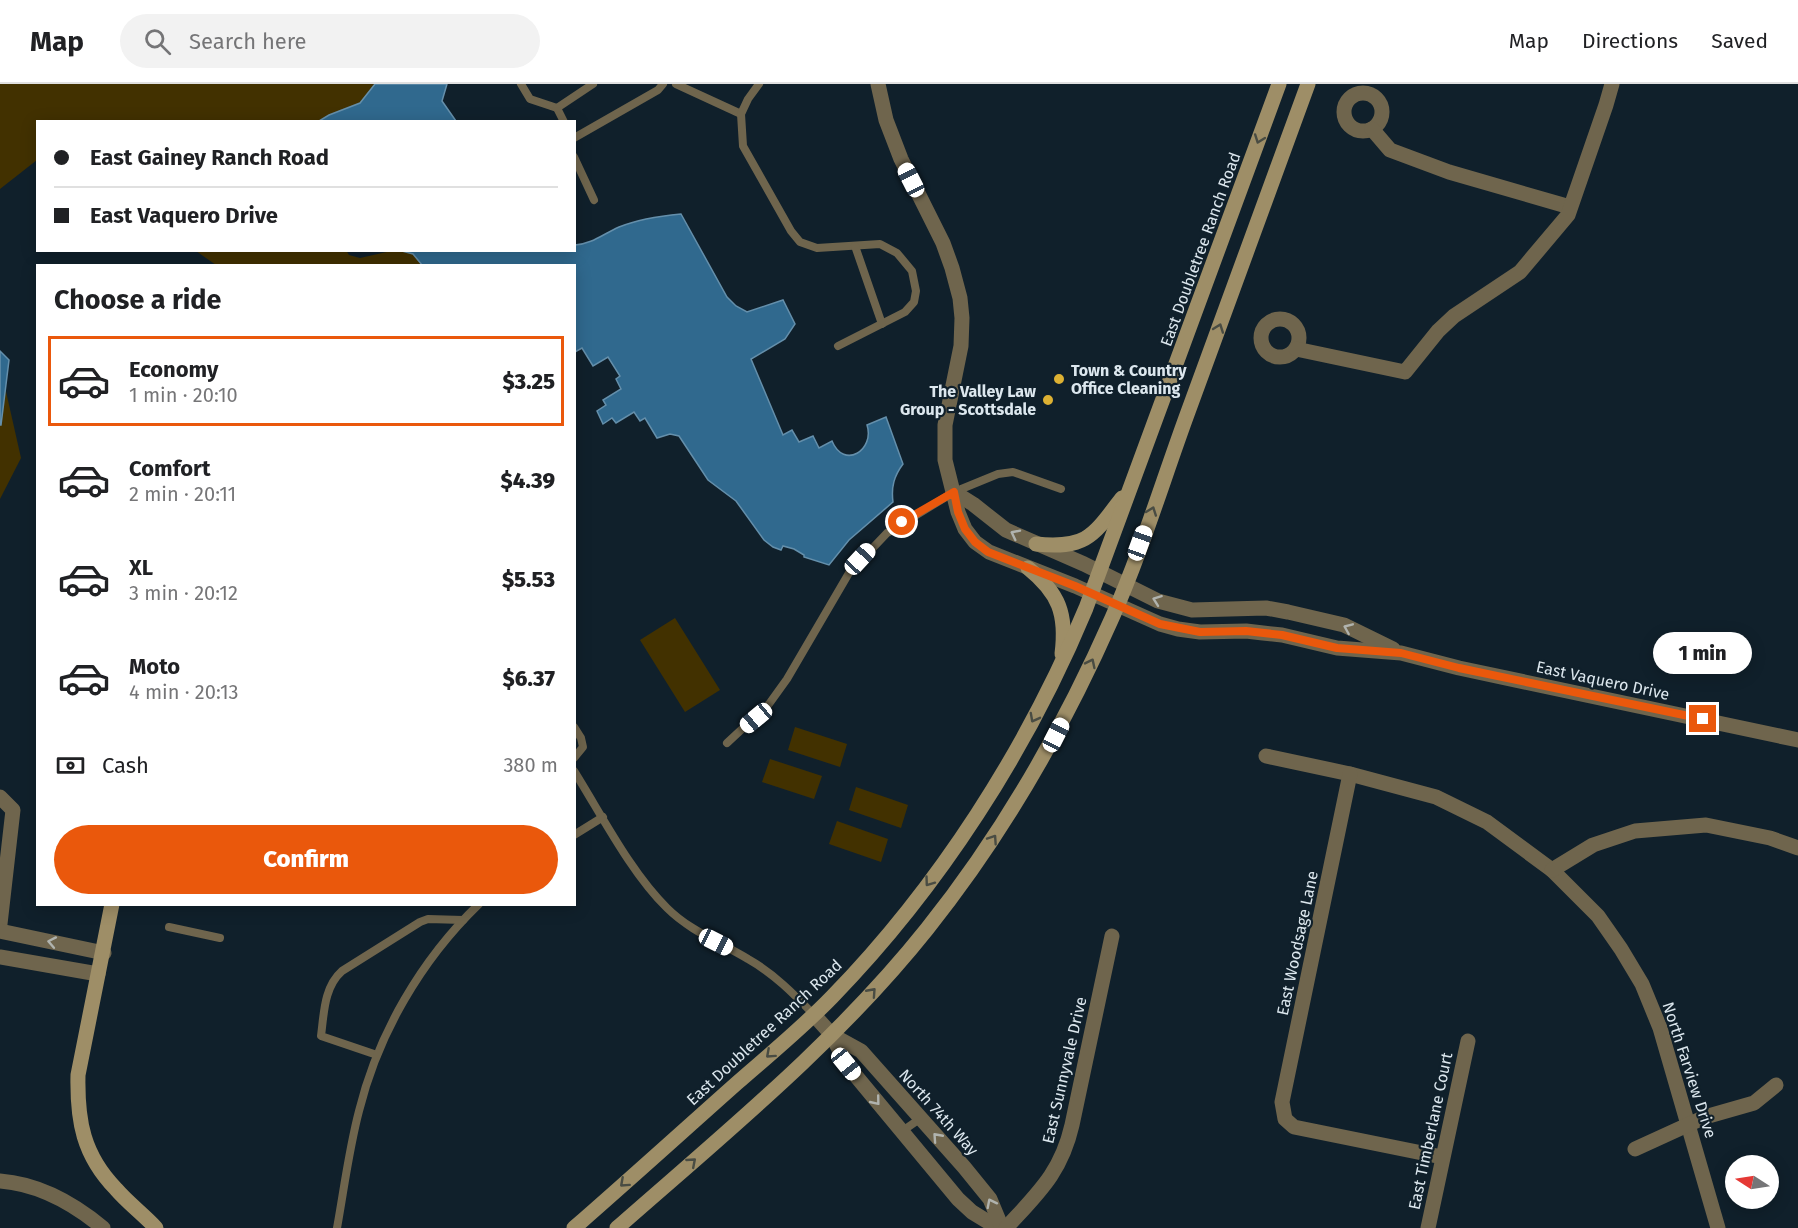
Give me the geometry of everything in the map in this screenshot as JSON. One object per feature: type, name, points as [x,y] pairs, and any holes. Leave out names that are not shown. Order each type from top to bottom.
[{"type":"main road","name":"East Doubletree Ranch Road","points":[[574,1228],[814,1015],[884,940],[959,840],[1007,766],[1060,666],[1100,572],[1279,84]]},
{"type":"main road","points":[[616,1228],[749,1112],[832,1035],[910,950],[959,887],[999,830],[1056,735],[1118,605],[1308,84]]},
{"type":"main road","points":[[1036,544],[1062,546],[1085,540],[1099,528],[1132,483]]},
{"type":"main road","points":[[1028,568],[1047,585],[1060,604],[1063,633],[1060,666]]},
{"type":"main road","points":[[112,906],[78,1075],[80,1126],[98,1168],[114,1188],[155,1227]]},
{"type":"street","name":"East Vaquero Drive","points":[[878,84],[890,130],[901,159],[943,243],[960,298],[961,346],[945,425],[944,445],[945,460],[958,512],[965,529],[975,542],[1000,558],[1091,593],[1160,624],[1178,629],[1282,635],[1337,648],[1401,653],[1459,668],[1798,740]]},
{"type":"street","points":[[1296,349],[1406,372],[1437,331],[1454,316],[1520,272],[1568,215],[1612,84]]},
{"type":"street","points":[[1372,129],[1390,150],[1449,172],[1570,207]]},
{"type":"street","name":"East Vaquero Drive","points":[[954,492],[973,504],[1006,531],[1158,600],[1192,610],[1266,608],[1344,625],[1401,653]]},
{"type":"street","points":[[1263,633],[1266,608]]},
{"type":"street","points":[[1215,609],[1215,632]]},
{"type":"street","name":"North Farview Drive","points":[[1266,756],[1350,774],[1436,797],[1487,822],[1552,870],[1598,916],[1642,984],[1660,1028],[1718,1228]]},
{"type":"street","name":"East Woodsage Lane","points":[[1350,774],[1282,1102],[1285,1119],[1294,1127],[1442,1157]]},
{"type":"street","points":[[0,797],[13,810],[5,840],[0,924]]},
{"type":"street","points":[[1552,870],[1593,845],[1635,831],[1706,825],[1770,838],[1798,848]]},
{"type":"street","points":[[0,932],[104,953]]},
{"type":"street","name":"East Sunnyvale Drive","points":[[1002,1228],[1049,1180],[1065,1152],[1112,936]]},
{"type":"street","points":[[0,957],[98,974]]},
{"type":"street","name":"North 74th Way","points":[[814,1015],[832,1035],[846,1064],[944,1183],[972,1212],[1002,1228]]},
{"type":"street","name":"North 74th Way","points":[[832,1035],[861,1051],[921,1118],[990,1199],[1002,1228]]},
{"type":"street","name":"East Timberlane Court","points":[[1428,1228],[1468,1041]]},
{"type":"street","points":[[1635,1149],[1689,1124],[1754,1103],[1776,1085]]},
{"type":"street","points":[[944,1183],[964,1167]]},
{"type":"street","points":[[0,1181],[36,1188],[64,1200],[84,1212],[103,1228]]},
{"type":"lane","points":[[521,84],[530,99],[557,108],[563,120]]},
{"type":"lane","points":[[557,108],[593,84]]},
{"type":"lane","points":[[576,137],[658,90],[663,84]]},
{"type":"lane","points":[[676,84],[741,114]]},
{"type":"lane","points":[[759,84],[741,114],[742,146],[791,231],[800,242],[817,248],[880,243],[897,253],[912,271],[916,291],[914,302],[905,312],[838,346]]},
{"type":"lane","points":[[576,161],[594,200]]},
{"type":"lane","points":[[855,246],[882,324]]},
{"type":"lane","points":[[727,743],[762,712],[787,680],[835,595],[860,559],[887,533],[954,492],[990,476],[1006,472],[1020,474],[1061,489]]},
{"type":"lane","points":[[576,730],[583,747],[576,756]]},
{"type":"lane","name":"North 74th Way","points":[[576,774],[622,848],[652,892],[666,908],[684,922],[770,973],[814,1015]]},
{"type":"lane","points":[[576,834],[603,817]]},
{"type":"lane","points":[[337,1228],[359,1111],[377,1055],[416,981],[463,920],[477,906]]},
{"type":"lane","points":[[377,1055],[321,1036],[328,993],[333,981],[342,971],[420,922],[428,919],[463,920]]},
{"type":"lane","points":[[169,927],[220,938]]},
{"type":"lane","points":[[902,1132],[921,1118]]},
{"type":"shaded area","points":[[0,84],[375,84],[360,103],[321,120],[36,120],[36,161],[0,189]]},
{"type":"shaded area","points":[[197,252],[347,252],[349,255],[360,258],[387,252],[408,252],[413,253],[421,264],[215,264]]},
{"type":"shaded area","points":[[0,365],[21,458],[0,499]]},
{"type":"shaded area","points":[[675,618],[720,690],[685,712],[640,640]]},
{"type":"shaded area","points":[[795,727],[847,744],[840,767],[788,750]]},
{"type":"shaded area","points":[[770,759],[822,776],[814,799],[762,782]]},
{"type":"shaded area","points":[[856,787],[908,805],[901,828],[849,810]]},
{"type":"shaded area","points":[[837,821],[888,839],[881,862],[829,844]]},
{"type":"water","points":[[375,84],[447,84],[442,101],[455,120],[321,120],[360,103]]},
{"type":"water","points":[[681,214],[727,297],[736,306],[747,312],[783,300],[795,324],[785,339],[751,359],[783,435],[792,430],[799,442],[813,436],[819,448],[832,441],[837,450],[850,455],[863,449],[867,442],[867,425],[886,417],[903,464],[894,482],[893,502],[849,540],[829,565],[804,557],[794,549],[783,546],[781,550],[773,547],[764,540],[736,501],[708,480],[679,436],[670,434],[657,438],[645,418],[640,421],[634,412],[616,423],[612,418],[603,424],[597,411],[606,405],[603,400],[621,389],[616,379],[620,376],[608,357],[593,366],[582,348],[576,351],[576,264],[421,264],[413,254],[406,252],[576,252],[576,245],[592,241],[627,224]]},
{"type":"water","points":[[0,351],[9,360],[1,425],[0,425]]},
{"type":"place","name":"Town & Country Office Cleaning","points":[[1059,379]]},
{"type":"place","name":"The Valley Law Group - Scottsdale","points":[[1048,400]]},
{"type":"route","points":[[902,522],[954,492],[958,512],[965,529],[975,542],[988,552],[1075,586],[1160,624],[1200,632],[1246,631],[1282,635],[1337,648],[1401,653],[1459,668],[1703,719]]}]
